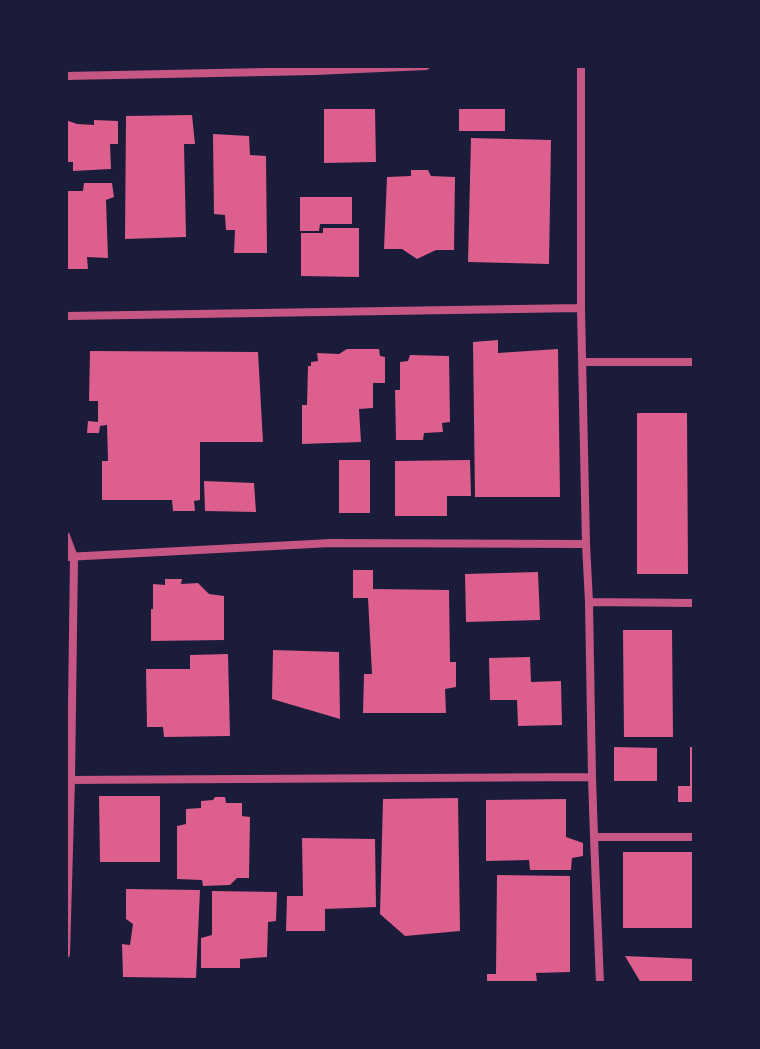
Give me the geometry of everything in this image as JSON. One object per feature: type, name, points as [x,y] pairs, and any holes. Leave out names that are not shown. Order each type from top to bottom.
[{"type":"street","points":[[66,76],[426,66]]},
{"type":"street","points":[[581,66],[581,308],[600,983]]},
{"type":"street","points":[[66,316],[581,308]]},
{"type":"street","points":[[583,362],[694,362]]},
{"type":"street","points":[[66,536],[70,557],[66,954]]},
{"type":"street","points":[[70,557],[331,543],[586,544]]},
{"type":"street","points":[[589,602],[694,603]]},
{"type":"street","points":[[69,780],[592,777]]},
{"type":"street","points":[[594,837],[694,837]]},
{"type":"building","points":[[324,109],[375,109],[376,162],[324,163]]},
{"type":"building","points":[[459,109],[505,109],[505,131],[459,131]]},
{"type":"building","points":[[192,115],[195,144],[184,144],[186,237],[125,239],[126,116]]},
{"type":"building","points":[[66,120],[94,125],[94,120],[118,121],[118,144],[110,144],[111,169],[73,171],[73,162],[66,162]]},
{"type":"building","points":[[213,134],[249,136],[250,155],[266,156],[267,253],[234,253],[235,230],[226,230],[225,215],[214,214]]},
{"type":"building","points":[[471,138],[551,140],[549,264],[468,262]]},
{"type":"building","points":[[411,170],[428,170],[431,176],[455,177],[454,250],[436,250],[417,259],[402,249],[384,249],[387,177],[411,176]]},
{"type":"building","points":[[84,183],[112,183],[114,197],[106,200],[108,258],[87,257],[88,269],[66,269],[66,191],[83,191]]},
{"type":"building","points":[[300,197],[352,197],[352,224],[320,224],[319,231],[300,231]]},
{"type":"building","points":[[323,228],[359,228],[359,277],[301,276],[301,233],[323,233]]},
{"type":"building","points":[[498,340],[498,353],[558,349],[560,497],[475,497],[473,342]]},
{"type":"building","points":[[347,349],[379,349],[380,356],[385,357],[385,383],[373,383],[373,408],[359,409],[361,442],[302,444],[302,405],[307,405],[308,366],[318,361],[317,353],[339,354]]},
{"type":"building","points":[[90,351],[258,352],[263,442],[200,442],[200,500],[194,501],[195,511],[173,511],[172,500],[102,500],[102,461],[108,461],[107,425],[100,426],[99,433],[87,433],[88,421],[98,422],[98,401],[89,401]]},
{"type":"building","points":[[410,355],[449,356],[450,422],[442,423],[443,432],[424,433],[423,440],[396,440],[395,390],[400,390],[400,362],[408,361]]},
{"type":"building","points":[[637,413],[687,413],[688,574],[637,574]]},
{"type":"building","points":[[339,460],[370,460],[370,513],[339,513]]},
{"type":"building","points":[[470,460],[471,496],[447,496],[447,516],[395,516],[395,461]]},
{"type":"building","points":[[204,481],[254,483],[256,512],[205,511]]},
{"type":"building","points":[[353,570],[373,570],[373,589],[449,590],[450,662],[456,662],[456,687],[445,689],[446,713],[363,713],[364,674],[372,674],[368,598],[353,598]]},
{"type":"building","points":[[538,572],[540,620],[466,622],[465,574]]},
{"type":"building","points":[[165,579],[182,579],[181,584],[198,583],[209,594],[224,596],[224,640],[151,641],[153,584],[165,585]]},
{"type":"building","points":[[623,630],[672,630],[673,737],[624,737]]},
{"type":"building","points":[[273,650],[339,652],[340,719],[272,699]]},
{"type":"building","points":[[228,654],[230,736],[164,737],[163,727],[147,727],[146,669],[190,669],[190,655]]},
{"type":"building","points":[[530,657],[531,682],[561,681],[562,725],[518,726],[517,700],[490,700],[489,658]]},
{"type":"building","points":[[614,747],[657,748],[657,781],[614,781]]},
{"type":"building","points":[[690,747],[694,747],[694,802],[678,802],[678,786],[690,786]]},
{"type":"building","points":[[99,796],[160,796],[160,862],[100,862]]},
{"type":"building","points":[[225,797],[226,803],[242,803],[242,816],[250,817],[249,878],[237,878],[230,885],[203,886],[202,880],[177,879],[177,826],[186,824],[186,809],[201,808],[201,801]]},
{"type":"building","points":[[458,798],[460,931],[405,936],[380,914],[383,799]]},
{"type":"building","points":[[566,799],[566,837],[583,843],[583,856],[572,858],[571,870],[530,870],[529,860],[486,861],[486,800]]},
{"type":"building","points":[[302,838],[375,839],[376,907],[325,909],[325,931],[286,931],[287,896],[303,896]]},
{"type":"building","points":[[623,852],[694,852],[694,928],[623,928]]},
{"type":"building","points":[[497,875],[570,876],[570,972],[536,973],[537,983],[487,983],[487,974],[496,974]]},
{"type":"building","points":[[126,889],[200,890],[196,978],[123,977],[122,944],[130,945],[133,924],[126,919]]},
{"type":"building","points":[[212,891],[277,892],[276,921],[268,922],[267,957],[240,959],[240,968],[201,968],[201,938],[212,935]]},
{"type":"building","points":[[625,956],[694,959],[694,983],[641,983]]}]
